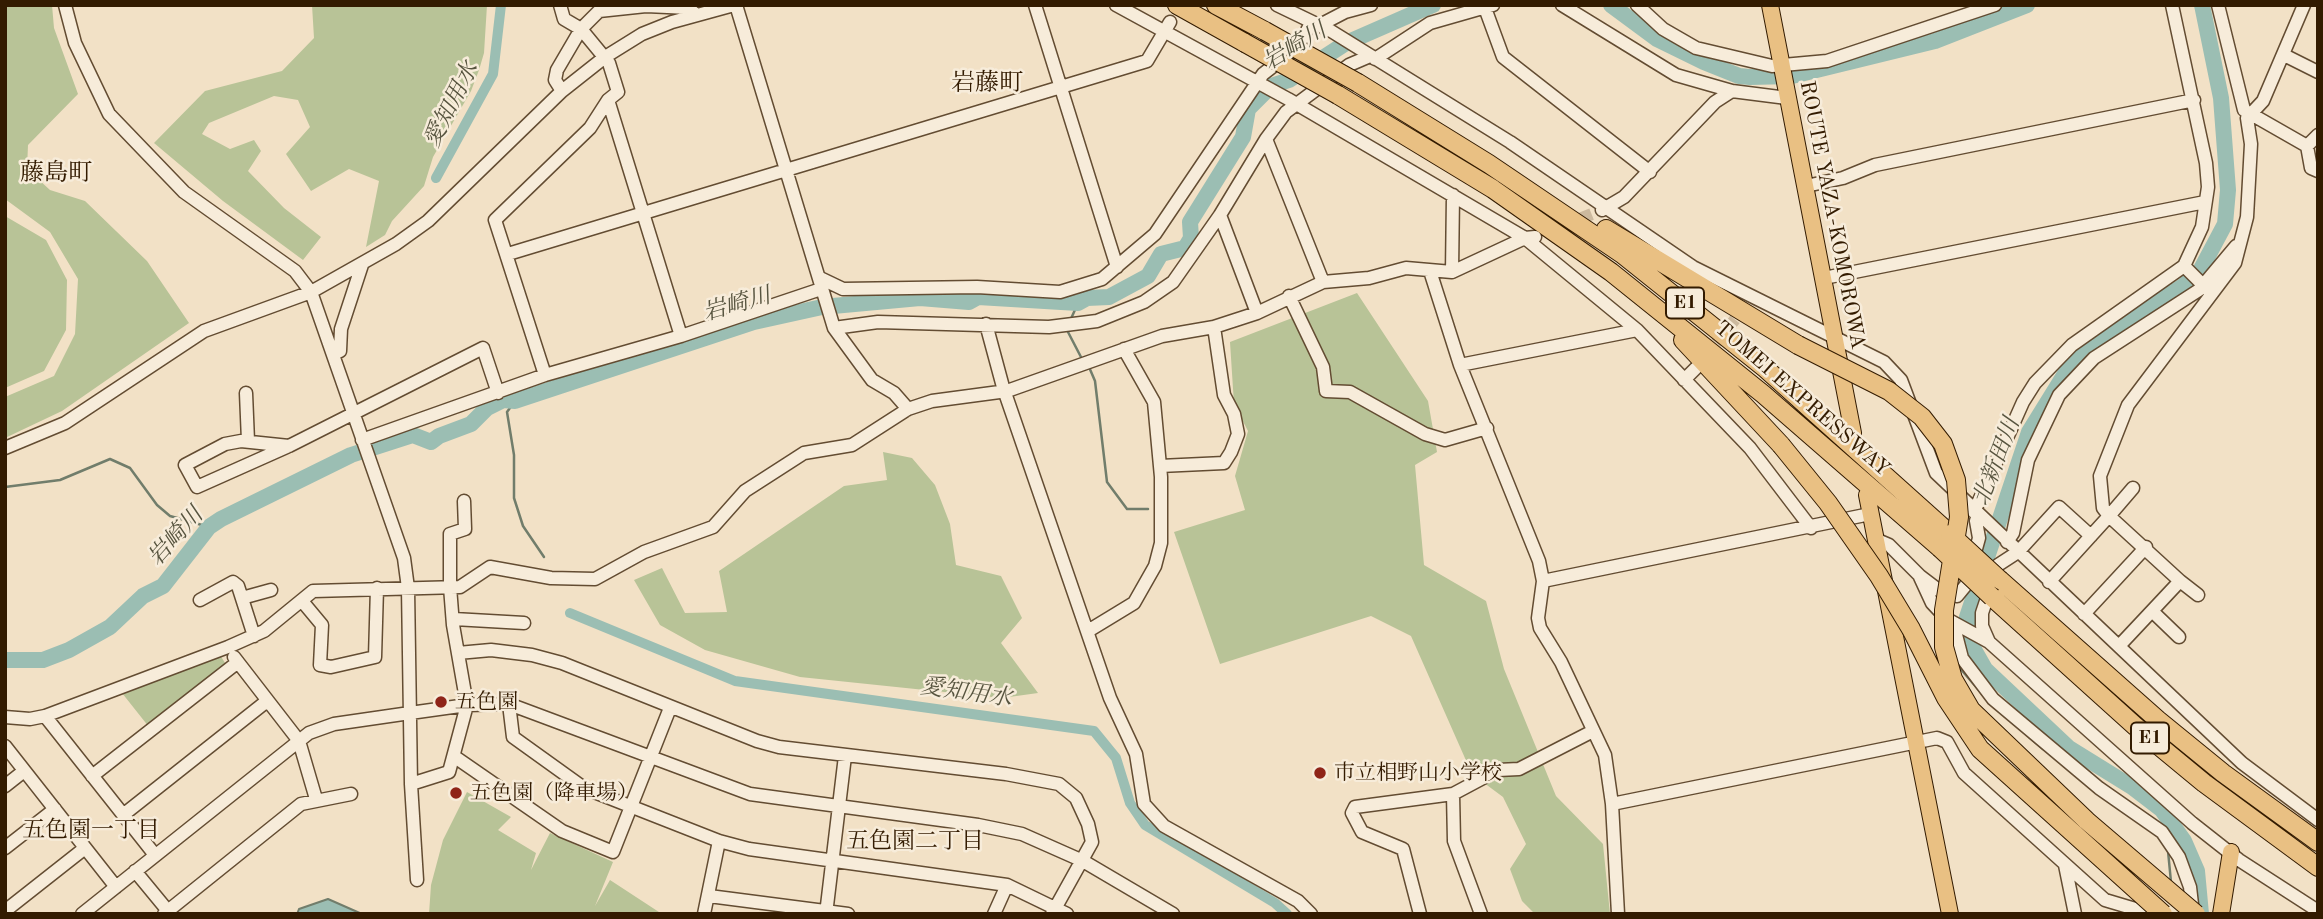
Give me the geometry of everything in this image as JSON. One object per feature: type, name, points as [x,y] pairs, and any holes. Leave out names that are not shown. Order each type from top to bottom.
[{"type":"highway","name":"TOMEI EXPRESSWAY","points":[[1216,5],[1395,105],[1545,200],[1643,271],[1766,369],[2135,726],[2204,783],[2318,866]]},
{"type":"highway","name":"TOMEI EXPRESSWAY","points":[[1170,19],[1245,43],[1338,95],[1493,189],[1611,272],[1945,541]]},
{"type":"highway","points":[[1395,105],[1798,345],[1865,378],[1907,403],[1922,417],[1943,444],[1956,480],[1959,517],[1944,610],[1944,647],[1953,679],[1971,710],[2087,821],[2194,914]]},
{"type":"highway","points":[[1611,272],[1692,349],[1781,445],[1828,503],[1879,576],[1911,629],[1946,698],[1980,749],[2163,914]]},
{"type":"highway","name":"TOMEI EXPRESSWAY","points":[[1996,589],[2232,780],[2318,842]]},
{"type":"main road","name":"ROUTE YAZA-KOMOROWA","points":[[1770,5],[1853,433]]},
{"type":"main road","points":[[1867,495],[1950,914]]},
{"type":"main road","points":[[2221,914],[2231,852]]},
{"type":"street","points":[[65,5],[75,43],[93,85],[109,114],[124,132],[184,192],[295,271],[311,292],[404,558],[408,588],[411,784],[417,880]]},
{"type":"street","points":[[545,375],[495,220],[590,128],[608,100],[618,92],[605,57],[581,29],[564,19],[560,5]]},
{"type":"street","points":[[5,449],[65,422],[204,331],[311,292],[362,265],[428,221],[562,90],[605,57],[642,34],[735,5],[834,328],[872,380],[894,393],[908,409]]},
{"type":"street","points":[[1035,5],[1117,267]]},
{"type":"street","points":[[1116,5],[1170,19],[1261,85],[1530,237],[1637,330],[1750,448],[1811,528]]},
{"type":"street","points":[[1277,5],[1321,26],[1370,56],[1747,303],[1870,354],[1896,373],[1916,416],[1923,446],[1936,473],[1976,514],[2242,763],[2318,820]]},
{"type":"street","points":[[1562,5],[1676,75],[1732,91],[1787,93]]},
{"type":"street","points":[[1637,5],[1663,29],[1696,47],[1758,64],[1781,66],[1827,61],[1995,5]]},
{"type":"street","points":[[1875,539],[1889,545],[1920,576],[1941,592],[1957,596],[1966,586],[1979,538],[1976,514],[2023,402],[2048,367],[2085,334],[2186,267],[2202,227],[2206,163],[2172,5]]},
{"type":"street","points":[[2218,5],[2244,110],[2307,146],[2311,168],[2318,171]]},
{"type":"street","points":[[2198,595],[2109,516],[2103,508],[2100,476],[2128,405],[2214,296],[2235,263],[2244,233],[2250,144],[2247,118],[2263,100],[2304,5]]},
{"type":"street","points":[[363,441],[545,375],[681,336],[821,287],[977,287],[1060,292],[1094,283],[1117,267],[1163,224],[1261,85],[1263,74],[1321,26],[1363,6]]},
{"type":"street","points":[[834,328],[878,322],[1073,326],[1125,312],[1159,294],[1173,282],[1220,215],[1292,102],[1349,65],[1430,23],[1489,7],[1503,57],[1650,172]]},
{"type":"street","points":[[562,90],[555,74],[581,29],[599,11],[610,8],[688,8],[696,15]]},
{"type":"street","points":[[508,254],[1060,85],[1147,61],[1170,19]]},
{"type":"street","points":[[2284,55],[2318,72]]},
{"type":"street","points":[[1605,209],[1650,172],[1714,102],[1732,91]]},
{"type":"street","points":[[608,100],[681,336]]},
{"type":"street","points":[[1806,186],[1843,178],[1875,165],[2193,100]]},
{"type":"street","points":[[2307,146],[2318,135]]},
{"type":"street","points":[[1266,139],[1323,282]]},
{"type":"street","points":[[1452,272],[1453,195]]},
{"type":"street","points":[[1824,278],[2205,202]]},
{"type":"street","points":[[1220,215],[1258,313]]},
{"type":"street","points":[[2007,542],[2013,533],[2028,460],[2059,395],[2094,358],[2203,285],[2230,257],[2244,233]]},
{"type":"street","points":[[5,717],[30,719],[45,716],[228,647],[254,636],[313,591],[460,587],[490,567],[578,580],[605,575],[644,552],[713,527],[745,491],[804,453],[852,445],[908,409],[932,401],[1007,391],[1161,336],[1214,327],[1258,313],[1323,282],[1369,278],[1406,268],[1452,272],[1530,237]]},
{"type":"street","points":[[333,354],[340,351],[341,329],[362,265]]},
{"type":"street","points":[[2186,267],[2214,296]]},
{"type":"street","points":[[1430,271],[1460,365],[1539,561],[1543,581],[1538,618],[1540,628],[1561,662],[1605,755],[1612,804],[1618,914]]},
{"type":"street","points":[[1289,296],[1323,367],[1326,391],[1350,392],[1425,434],[1445,440],[1487,428]]},
{"type":"street","points":[[986,324],[1110,698],[1136,754],[1141,791],[1150,814],[1164,826],[1298,901],[1311,914]]},
{"type":"street","points":[[1160,466],[1224,463],[1238,434],[1234,414],[1224,395],[1214,327]]},
{"type":"street","points":[[1460,365],[1637,330]]},
{"type":"street","points":[[289,446],[248,441],[225,444],[185,465],[197,487],[289,446],[483,348],[498,393]]},
{"type":"street","points":[[1087,631],[1134,603],[1155,566],[1161,543],[1160,466],[1154,402],[1124,349]]},
{"type":"street","points":[[1684,380],[1696,368]]},
{"type":"street","points":[[246,393],[248,441]]},
{"type":"street","points":[[2049,582],[2133,488]]},
{"type":"street","points":[[411,784],[449,772],[467,705],[450,587],[450,534],[465,529],[464,501]]},
{"type":"street","points":[[1989,642],[1982,626],[1982,613],[1998,565],[2018,552],[2059,507],[2091,536]]},
{"type":"street","points":[[1543,581],[1871,514]]},
{"type":"street","points":[[2084,614],[2146,547]]},
{"type":"street","points":[[1920,576],[1932,603],[1953,623],[1989,642],[2157,794],[2231,852],[2318,911]]},
{"type":"street","points":[[2119,646],[2180,580]]},
{"type":"street","points":[[200,600],[233,582],[238,586],[254,636]]},
{"type":"street","points":[[302,601],[322,625],[320,665],[331,667],[375,657],[377,588]]},
{"type":"street","points":[[242,598],[271,590]]},
{"type":"street","points":[[2152,611],[2179,637]]},
{"type":"street","points":[[454,618],[524,623]]},
{"type":"street","points":[[1953,623],[1962,659],[1993,699],[2079,773],[2162,832],[2179,857],[2190,887],[2194,914]]},
{"type":"street","points":[[228,647],[299,741],[316,799]]},
{"type":"street","points":[[458,653],[491,650],[533,655],[562,663],[757,741],[1059,783],[1076,798],[1092,834],[1092,842],[1058,911],[1007,885],[749,849],[719,841],[584,788],[513,737],[509,704]]},
{"type":"street","points":[[92,776],[238,662]]},
{"type":"street","points":[[123,815],[267,701]]},
{"type":"street","points":[[82,914],[309,733],[334,724],[467,705],[509,704],[529,709],[750,794],[1007,830],[1083,861],[1173,914]]},
{"type":"street","points":[[455,757],[562,831],[613,852],[670,708]]},
{"type":"street","points":[[45,716],[155,856]]},
{"type":"street","points":[[1420,914],[1403,849],[1398,845],[1369,837],[1352,813],[1356,807],[1453,794],[1498,770],[1519,769],[1593,731]]},
{"type":"street","points":[[1612,804],[1937,738],[1947,742],[1964,773],[2105,900],[2152,914]]},
{"type":"street","points":[[5,746],[116,887]]},
{"type":"street","points":[[826,912],[845,755]]},
{"type":"street","points":[[5,786],[24,771]]},
{"type":"street","points":[[135,871],[166,912],[295,808],[316,799],[351,794]]},
{"type":"street","points":[[1453,794],[1454,841],[1481,914]]},
{"type":"street","points":[[5,848],[55,809]]},
{"type":"street","points":[[704,914],[719,841]]},
{"type":"street","points":[[5,911],[85,848]]},
{"type":"street","points":[[2065,865],[2075,914]]},
{"type":"street","points":[[994,914],[1007,885]]},
{"type":"street","points":[[709,896],[848,914]]},
{"type":"green space","points":[[5,5],[52,5],[54,28],[78,94],[28,145],[27,169],[50,190],[85,201],[147,261],[189,323],[62,411],[5,438],[5,397],[54,376],[75,334],[78,279],[50,232],[5,199]]},
{"type":"green space","points":[[312,5],[487,5],[484,53],[479,70],[471,91],[433,157],[424,186],[392,221],[385,235],[366,247],[379,181],[349,169],[311,191],[286,154],[310,127],[298,100],[274,96],[209,123],[202,134],[230,149],[254,140],[261,151],[248,171],[284,208],[321,237],[303,260],[223,201],[154,143],[205,91],[282,71],[314,38]]},
{"type":"green space","points":[[5,216],[46,240],[67,280],[66,330],[44,371],[5,388]]},
{"type":"green space","points":[[1357,293],[1428,401],[1437,452],[1415,465],[1424,565],[1486,601],[1504,669],[1556,796],[1603,844],[1610,914],[1535,914],[1522,901],[1510,869],[1526,844],[1503,797],[1472,774],[1411,636],[1371,616],[1220,664],[1174,532],[1245,510],[1235,476],[1248,431],[1234,404],[1230,342]]},
{"type":"green space","points":[[883,452],[912,458],[935,485],[950,524],[956,565],[1001,576],[1022,618],[1001,643],[1038,693],[1002,698],[800,677],[705,650],[660,625],[634,580],[662,568],[685,613],[727,612],[719,571],[844,486],[887,480]]},
{"type":"green space","points":[[220,655],[227,666],[149,727],[122,693]]},
{"type":"green space","points":[[467,792],[511,817],[498,830],[536,853],[531,870],[550,833],[613,862],[595,906],[610,880],[662,914],[429,914],[431,885],[443,840]]},
{"type":"water","points":[[328,899],[362,914],[297,914],[299,909]]},
{"type":"waterway","name":"愛知用水","points":[[436,178],[493,74],[501,5]]},
{"type":"waterway","name":"岩崎川","points":[[5,660],[43,660],[69,650],[110,627],[143,596],[163,586],[209,527],[221,519],[351,455],[413,435],[431,442],[439,436],[471,424],[487,408],[503,400],[515,401],[754,322],[822,307],[920,298],[969,302],[978,297],[1078,303],[1087,298],[1109,297],[1148,276],[1161,254],[1185,248],[1191,238],[1190,222],[1243,137],[1248,109],[1271,86],[1289,80],[1346,43],[1433,5]]},
{"type":"waterway","name":"岩崎川","points":[[1611,5],[1657,39],[1704,62],[1739,76],[1750,77],[1792,76],[1935,41],[2027,5]]},
{"type":"waterway","name":"北新田川","points":[[2201,914],[2197,871],[2184,841],[2162,810],[2132,787],[2069,748],[1985,669],[1968,639],[1967,617],[2029,432],[2068,369],[2097,339],[2183,286],[2200,271],[2225,224],[2228,190],[2221,98],[2202,5]]},
{"type":"waterway","points":[[1070,321],[1078,303]]},
{"type":"waterway","points":[[1069,328],[1068,332],[1082,359]]},
{"type":"waterway","points":[[1089,367],[1095,381],[1107,482],[1127,509],[1148,509]]},
{"type":"waterway","points":[[515,401],[507,412],[514,455],[514,498],[523,526],[544,557]]},
{"type":"waterway","points":[[5,487],[60,480],[110,459],[130,468],[157,505],[170,516],[209,527]]},
{"type":"waterway","name":"愛知用水","points":[[570,613],[735,681],[1094,731],[1116,758],[1130,803],[1145,825],[1275,903],[1287,914]]},
{"type":"waterway","points":[[1958,666],[1983,695]]},
{"type":"waterway","points":[[2029,737],[2043,749]]},
{"type":"waterway","points":[[2168,851],[2171,882]]},
{"type":"tunnel","points":[[1547,232],[1602,210]]},
{"type":"tunnel","points":[[1705,357],[1744,308]]},
{"type":"place","name":"五色園","points":[[441,702]]},
{"type":"place","name":"市立相野山小学校","points":[[1320,773]]},
{"type":"place","name":"五色園（降車場）","points":[[456,793]]},
{"type":"district","name":"岩藤町","points":[[987,84]]},
{"type":"district","name":"藤島町","points":[[56,174]]},
{"type":"district","name":"五色園一丁目","points":[[91,831]]},
{"type":"district","name":"五色園二丁目","points":[[915,842]]}]
